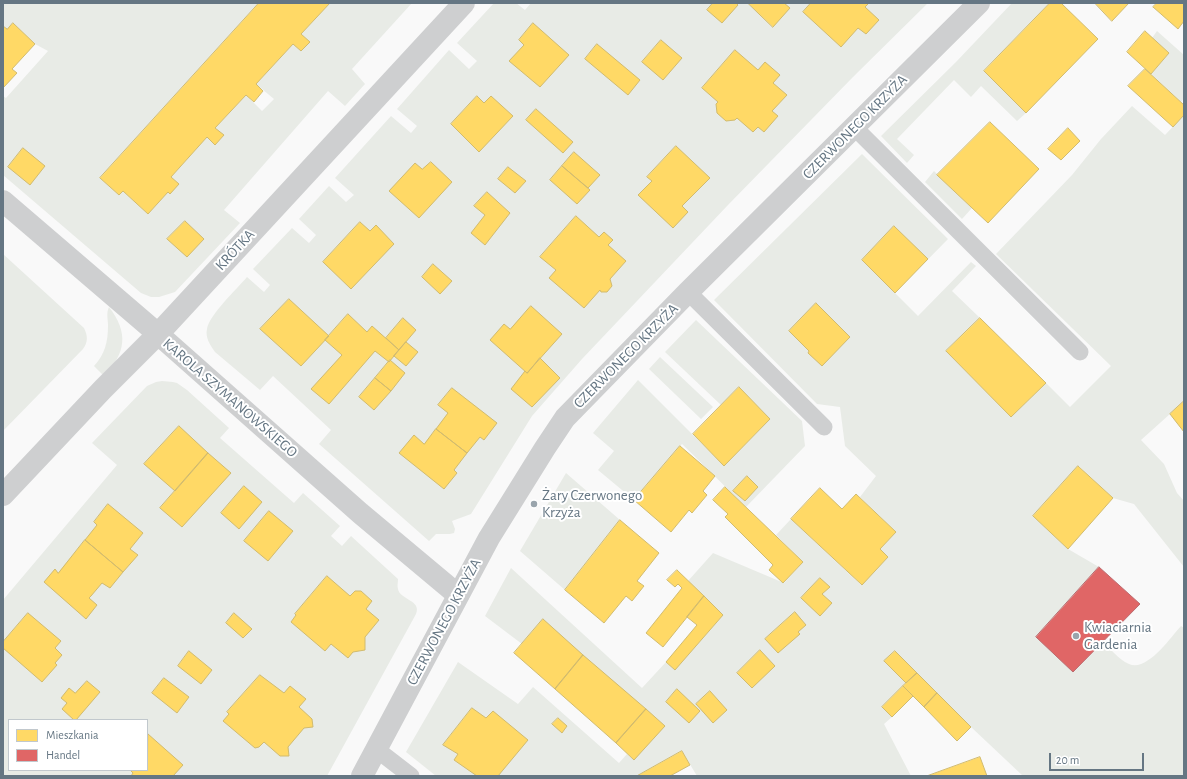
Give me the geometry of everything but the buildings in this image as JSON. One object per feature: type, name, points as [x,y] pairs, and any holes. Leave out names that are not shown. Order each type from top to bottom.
[{"type":"street","name":"KRÓTKA","points":[[3,495],[103,389],[158,334],[464,3]]},
{"type":"street","name":"CZERWONEGO KRZYŻA","points":[[362,776],[489,538],[565,418],[688,292],[979,3]]},
{"type":"street","name":"KAROLA SZYMANOWSKIEGO","points":[[3,201],[158,334],[360,513],[458,595]]},
{"type":"lane","points":[[854,127],[1080,352]]},
{"type":"lane","points":[[688,292],[824,427]]},
{"type":"lane","points":[[376,749],[411,776]]},
{"type":"shaded area","points":[[3,3],[259,3],[100,178],[119,195],[123,191],[148,214],[168,192],[178,184],[171,177],[207,137],[215,145],[223,136],[215,128],[246,95],[262,111],[274,99],[256,84],[293,44],[301,51],[309,42],[301,34],[330,3],[412,3],[352,69],[365,84],[345,106],[328,91],[224,210],[240,223],[175,292],[159,297],[151,297],[141,293],[3,175],[3,96],[6,98],[48,51],[35,44],[13,23],[7,29],[3,26]]},
{"type":"shaded area","points":[[494,3],[516,3],[525,10],[531,3],[928,3],[853,77],[728,205],[582,359],[532,416],[471,514],[452,521],[455,529],[454,533],[436,534],[429,541],[319,444],[331,430],[273,376],[260,390],[215,352],[208,341],[207,329],[209,323],[224,302],[247,277],[264,292],[270,285],[253,269],[292,228],[309,243],[316,235],[299,219],[329,186],[346,202],[354,195],[335,178],[391,116],[411,133],[417,126],[397,109],[449,50],[469,69],[477,61],[457,43]]},
{"type":"shaded area","points":[[1012,3],[1050,3],[984,70],[1026,113],[1017,121],[981,86],[971,97],[954,80],[897,139],[914,155],[907,163],[881,136],[956,62]]},
{"type":"shaded area","points":[[1157,31],[1184,55],[1184,98],[1181,102],[1151,74],[1169,53],[1152,38]]},
{"type":"shaded area","points":[[1132,106],[1165,135],[1184,115],[1184,432],[1170,414],[1141,440],[1164,464],[1177,493],[1184,501],[1184,567],[1134,504],[1113,498],[1079,466],[1033,516],[1068,549],[1099,567],[1073,672],[1103,642],[1125,662],[1136,665],[1143,663],[1158,652],[1181,626],[1184,628],[1184,776],[1023,776],[971,727],[895,651],[885,661],[906,683],[882,707],[892,717],[884,724],[911,776],[697,776],[682,751],[637,776],[436,776],[406,752],[458,662],[518,704],[533,687],[619,763],[627,754],[634,760],[522,644],[485,616],[511,568],[642,688],[666,662],[675,669],[723,615],[688,581],[713,553],[784,583],[803,562],[776,535],[791,519],[861,585],[888,557],[880,549],[896,532],[860,497],[876,476],[845,446],[840,407],[817,404],[714,300],[862,154],[948,239],[895,293],[918,316],[971,262],[976,266],[952,291],[980,318],[946,351],[1011,417],[1046,383],[1070,407],[1111,366],[996,254],[1072,175],[1101,139]]},
{"type":"shaded area","points":[[934,171],[972,208],[962,219],[925,182]]},
{"type":"shaded area","points":[[3,254],[84,328],[87,339],[83,349],[3,431]]},
{"type":"shaded area","points":[[109,307],[120,326],[122,343],[121,351],[117,359],[104,376],[94,366],[101,357],[106,342],[108,331],[107,314]]},
{"type":"shaded area","points":[[696,320],[802,421],[805,446],[746,507],[682,444],[634,500],[598,470],[614,451],[593,433],[638,380],[724,466],[770,419],[739,387],[721,405],[665,352]]},
{"type":"shaded area","points":[[660,357],[713,407],[701,419],[649,369]]},
{"type":"shaded area","points":[[162,381],[173,382],[187,390],[229,428],[220,438],[294,503],[303,493],[340,526],[331,536],[342,546],[351,536],[398,579],[398,588],[402,596],[416,606],[416,614],[327,776],[3,776],[3,600],[117,465],[92,443],[147,386]]},
{"type":"shaded area","points":[[566,473],[620,520],[565,590],[520,551]]},
{"type":"place","name":"Żary Czerwonego Krzyża","points":[[534,504]]},
{"type":"place","name":"Kwiaciarnia Gardenia","points":[[1076,636]]}]
